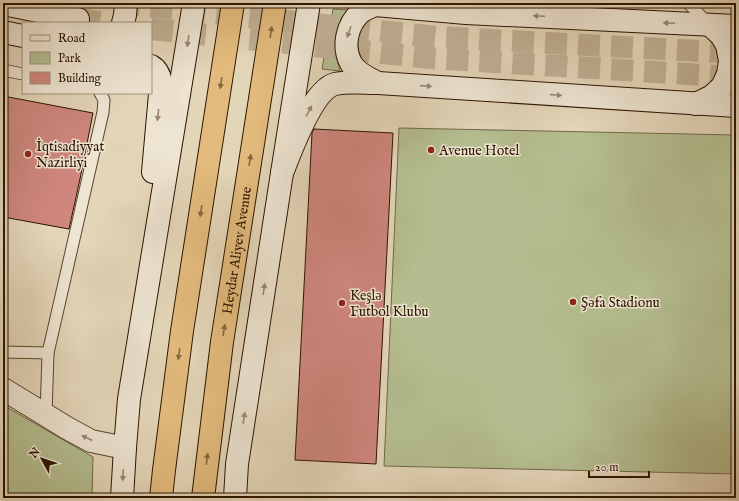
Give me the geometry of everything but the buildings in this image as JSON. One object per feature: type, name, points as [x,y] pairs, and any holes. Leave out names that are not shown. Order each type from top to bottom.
[{"type":"highway","points":[[161,498],[182,331],[233,3]]},
{"type":"highway","name":"Heydar Aliyev Avenue","points":[[203,498],[222,342],[275,3]]},
{"type":"main road","points":[[123,22],[126,3]]},
{"type":"main road","points":[[129,399],[194,3]]},
{"type":"main road","points":[[235,498],[237,464],[309,3]]},
{"type":"main road","points":[[3,4],[78,19]]},
{"type":"main road","points":[[378,83],[358,72],[351,64],[347,52],[347,36],[354,20],[372,4],[468,8],[736,26]]},
{"type":"main road","points":[[696,104],[712,96],[722,87],[728,74],[730,61],[727,45],[721,35],[710,25]]},
{"type":"main road","points":[[3,32],[22,36]]},
{"type":"main road","points":[[122,498],[129,399],[161,92],[160,75],[152,67]]},
{"type":"main road","points":[[282,172],[306,115],[313,103],[333,84],[378,83],[736,106]]},
{"type":"main road","points":[[3,389],[46,416],[91,441],[125,448]]},
{"type":"lane","points":[[688,3],[710,25]]},
{"type":"lane","points":[[3,70],[22,74]]},
{"type":"lane","points":[[46,416],[48,353],[103,112],[104,100],[101,94]]},
{"type":"lane","points":[[3,352],[48,353]]},
{"type":"green space","points":[[333,9],[348,10],[337,32],[336,39],[336,54],[340,71],[322,69]]},
{"type":"green space","name":"Şəfa Stadionu","points":[[399,128],[736,135],[736,474],[384,466]]},
{"type":"green space","points":[[3,405],[93,457],[92,498],[3,498]]},
{"type":"tunnel","points":[[118,3],[437,37],[736,53]]},
{"type":"tunnel","points":[[78,19],[98,22]]},
{"type":"tunnel","points":[[152,29],[430,58],[736,77]]},
{"type":"place","name":"Avenue Hotel","points":[[431,150]]},
{"type":"place","name":"İqtisadiyyat Nazirliyi","points":[[28,154]]},
{"type":"place","name":"Şəfa Stadionu","points":[[573,302]]},
{"type":"place","name":"Keşlə Futbol Klubu","points":[[342,303]]}]
